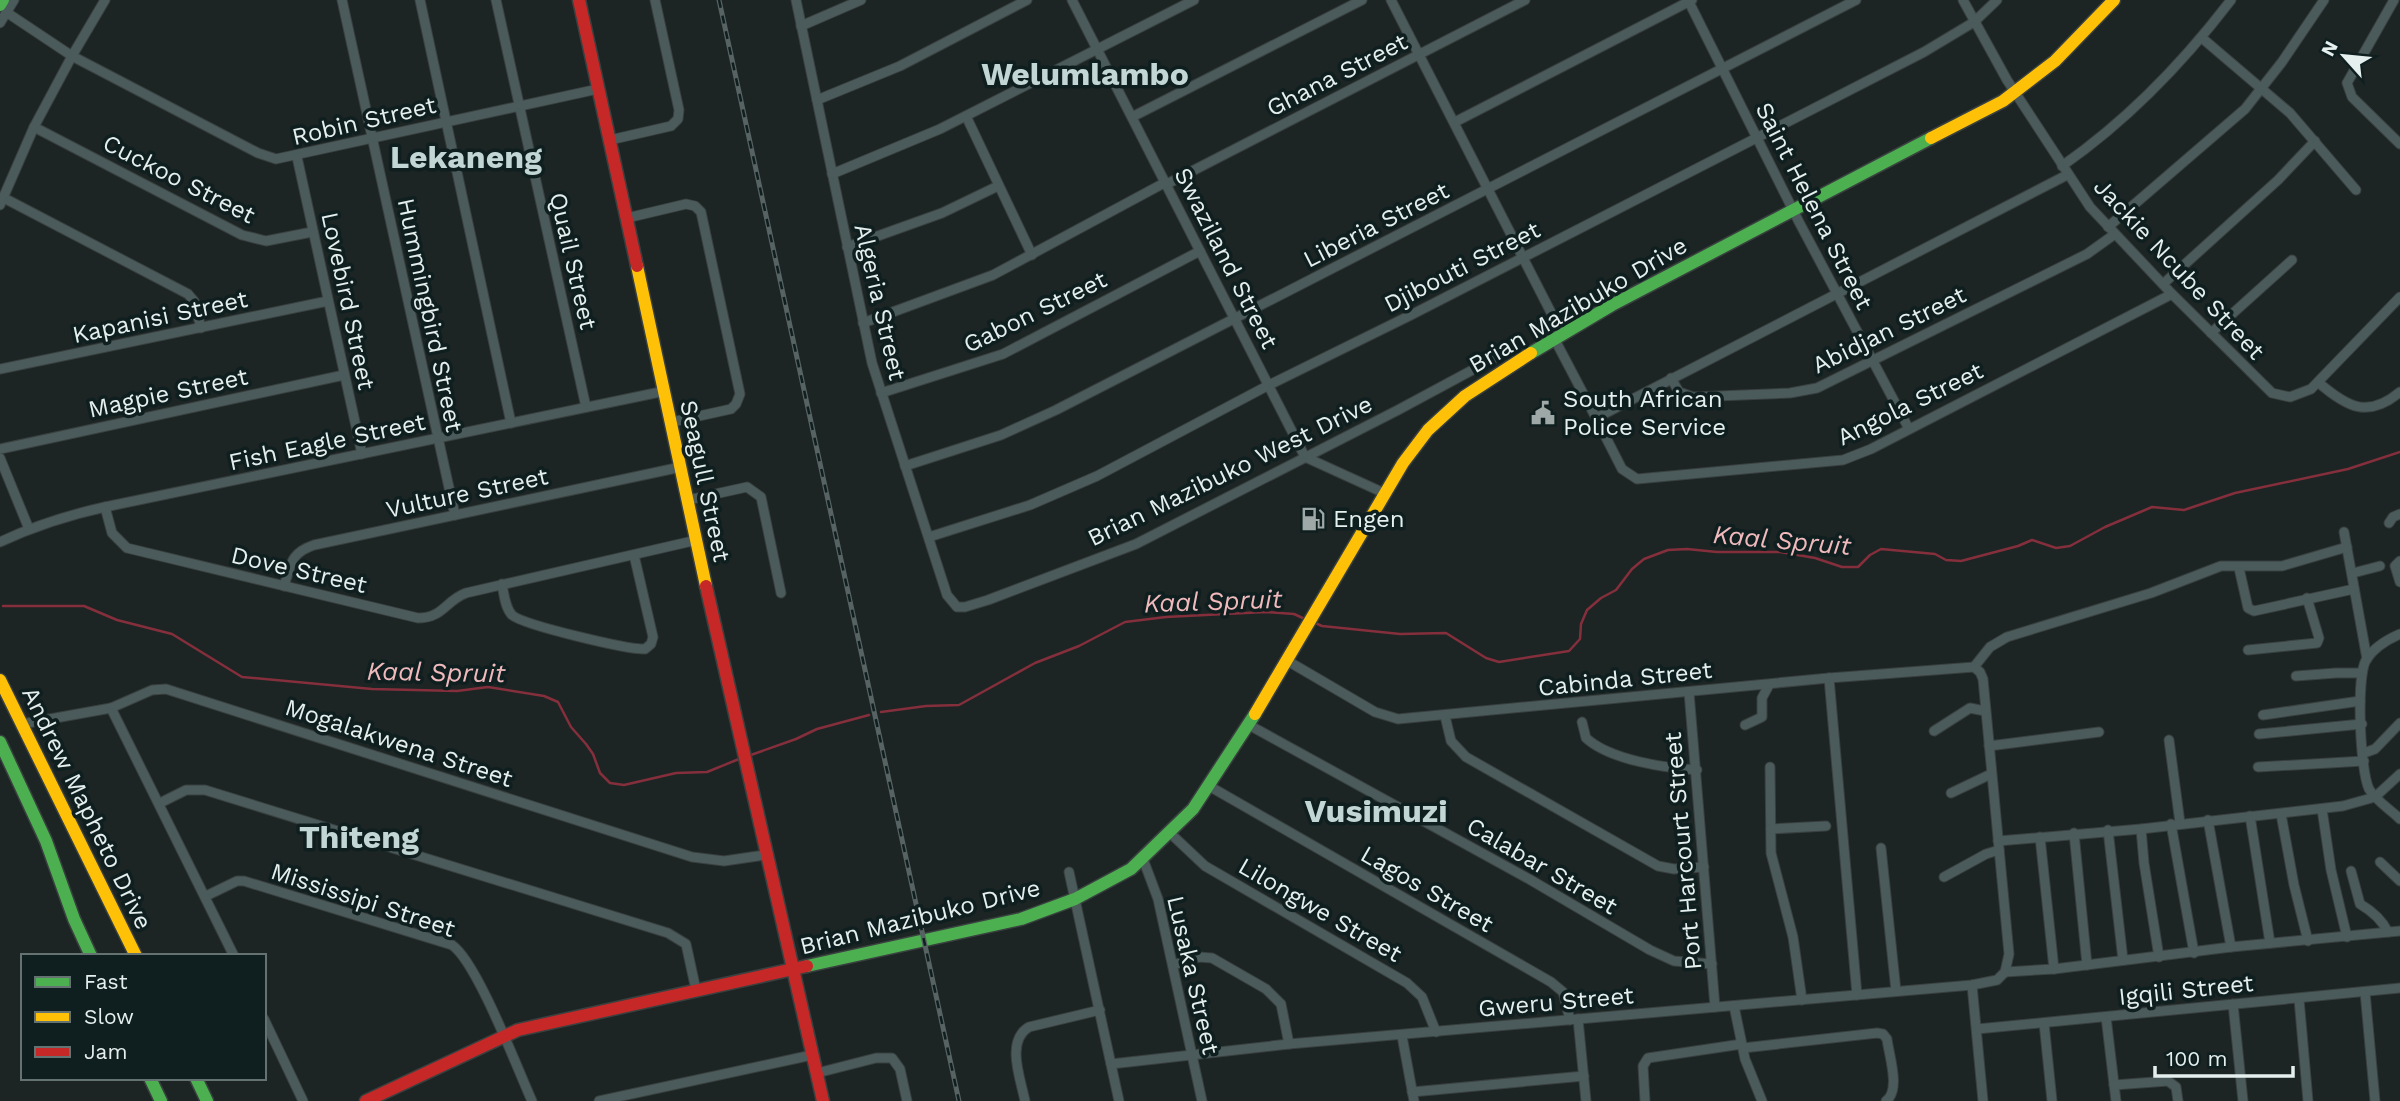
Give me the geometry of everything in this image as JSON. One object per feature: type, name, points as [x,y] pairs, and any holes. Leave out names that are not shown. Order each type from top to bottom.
[{"type":"street","points":[[0,23],[3,6],[14,0]]},
{"type":"street","points":[[105,0],[34,127],[1,201],[188,294],[194,301],[201,328]]},
{"type":"street","name":"Hummingbird Street","points":[[342,0],[455,515]]},
{"type":"street","points":[[420,0],[511,423]]},
{"type":"street","name":"Quail Street","points":[[496,0],[586,407]]},
{"type":"street","name":"Seagull Street","points":[[579,0],[738,735],[823,1101]]},
{"type":"street","points":[[610,141],[671,126],[678,119],[679,110],[655,0]]},
{"type":"street","name":"Algeria Street","points":[[796,0],[863,323],[881,393],[947,595],[953,604]]},
{"type":"street","points":[[801,26],[861,0]]},
{"type":"street","points":[[817,100],[900,66],[1027,0]]},
{"type":"street","name":"Swaziland Street","points":[[1072,0],[1305,457]]},
{"type":"street","points":[[832,174],[966,116],[1194,0]]},
{"type":"street","points":[[1132,117],[1362,0]]},
{"type":"street","name":"Angola Street","points":[[1391,0],[1524,257],[1596,418],[1622,469],[1632,477],[1643,479],[1833,462],[1856,456],[2172,294]]},
{"type":"street","name":"Ghana Street","points":[[863,323],[975,284],[1166,183],[1525,0]]},
{"type":"street","name":"Liberia Street","points":[[905,466],[1027,425],[1856,0]]},
{"type":"street","name":"Jackie Ncube Street","points":[[1963,0],[2015,93],[2067,175],[2111,231],[2272,393],[2285,397],[2297,396],[2319,383]]},
{"type":"street","name":"Djibouti Street","points":[[929,537],[1030,505],[1145,453],[1269,385],[1930,48],[1974,22],[1997,0]]},
{"type":"street","name":"Brian Mazibuko Drive","points":[[366,1101],[502,1037],[552,1021],[1021,919],[1075,899],[1104,884],[1143,859],[1170,833],[1209,786],[1249,724],[1384,493],[1414,447],[1445,413],[1475,388],[1640,289],[2015,93],[2071,47],[2114,0]]},
{"type":"street","points":[[2062,166],[2098,140],[2145,99],[2202,38],[2231,0]]},
{"type":"street","name":"Abidjan Street","points":[[1671,378],[1682,395],[1693,397],[1790,393],[1817,388],[2087,254],[2233,120],[2289,52],[2324,0]]},
{"type":"street","points":[[2394,0],[2348,79],[2347,88],[2356,102],[2400,144]]},
{"type":"street","points":[[1455,122],[1690,1]]},
{"type":"street","name":"Saint Helena Street","points":[[1690,1],[1793,211],[1909,429]]},
{"type":"street","name":"Robin Street","points":[[3,6],[72,56],[258,153],[276,159],[297,157],[598,89]]},
{"type":"street","points":[[2202,38],[2290,113],[2356,190]]},
{"type":"street","points":[[966,116],[1032,255]]},
{"type":"street","name":"Cuckoo Street","points":[[34,127],[242,235],[266,241],[313,232]]},
{"type":"street","points":[[2163,284],[2278,180],[2315,141]]},
{"type":"street","name":"Lovebird Street","points":[[297,157],[362,454]]},
{"type":"street","points":[[1596,418],[2067,175]]},
{"type":"street","points":[[847,247],[942,214],[998,186]]},
{"type":"street","points":[[627,218],[686,204],[699,209],[739,386],[739,400],[730,409],[672,422]]},
{"type":"street","name":"Gabon Street","points":[[881,393],[1003,354],[1200,251]]},
{"type":"street","points":[[2211,333],[2292,260]]},
{"type":"street","points":[[2400,297],[2319,383],[2340,401],[2357,407],[2378,405],[2400,391]]},
{"type":"street","name":"Kapanisi Street","points":[[0,369],[328,301]]},
{"type":"street","name":"Brian Mazibuko West Drive","points":[[953,604],[965,607],[1116,553],[1398,410],[1517,346]]},
{"type":"street","name":"Magpie Street","points":[[0,449],[344,375]]},
{"type":"street","name":"Fish Eagle Street","points":[[0,542],[70,515],[105,507],[665,391]]},
{"type":"street","points":[[1305,457],[1384,493]]},
{"type":"street","points":[[0,458],[29,529]]},
{"type":"street","name":"Vulture Street","points":[[284,586],[293,557],[304,548],[681,467]]},
{"type":"street","points":[[688,500],[744,487],[756,491],[761,497],[781,593]]},
{"type":"street","name":"Dove Street","points":[[105,507],[112,533],[127,548],[397,614],[425,618],[437,615],[459,595],[697,540]]},
{"type":"street","points":[[2389,523],[2393,517],[2400,514]]},
{"type":"street","points":[[2344,533],[2367,659]]},
{"type":"street","points":[[2004,974],[2009,954],[1989,746],[1977,670],[1990,647],[2007,637],[2164,589],[2221,566],[2282,566],[2347,547]]},
{"type":"street","points":[[502,584],[507,607],[518,619],[589,639],[645,649],[653,637],[634,555]]},
{"type":"street","points":[[2400,561],[2395,565],[2400,582]]},
{"type":"street","points":[[2353,573],[2380,566]]},
{"type":"street","points":[[2239,568],[2248,608],[2254,611],[2354,589]]},
{"type":"street","points":[[2248,650],[2316,643],[2319,638],[2307,598]]},
{"type":"street","points":[[2400,634],[2380,644],[2367,659],[2361,673],[2360,701],[2366,780],[2375,797],[2400,819]]},
{"type":"street","name":"Cabinda Street","points":[[1286,660],[1386,717],[1410,719],[1829,678],[1977,670]]},
{"type":"street","points":[[2297,676],[2361,673]]},
{"type":"street","points":[[1829,678],[1857,995]]},
{"type":"street","name":"Andrew Mapheto Drive","points":[[0,680],[135,954]]},
{"type":"street","points":[[1745,725],[1762,717],[1762,698],[1769,685]]},
{"type":"street","name":"Mogalakwena Street","points":[[22,724],[111,708],[152,690],[171,690],[692,857],[724,861],[765,855]]},
{"type":"street","name":"Port Harcourt Street","points":[[1689,692],[1715,1007]]},
{"type":"street","points":[[2263,715],[2360,701]]},
{"type":"street","points":[[111,708],[233,954]]},
{"type":"street","points":[[1934,731],[1970,708],[1985,711]]},
{"type":"street","points":[[1445,716],[1451,741],[1466,757],[1658,866],[1674,869],[1704,867]]},
{"type":"street","points":[[1582,722],[1586,738],[1601,748],[1657,765],[1697,770]]},
{"type":"street","points":[[2258,767],[2364,757],[2400,723]]},
{"type":"street","name":"Calabar Street","points":[[1249,724],[1529,879],[1650,950],[1674,961],[1712,964]]},
{"type":"street","points":[[2259,734],[2362,724]]},
{"type":"street","points":[[1989,746],[2099,732]]},
{"type":"street","points":[[2169,740],[2176,824],[2194,953]]},
{"type":"street","name":"Andrew Mapheto Drive","points":[[0,742],[46,841],[74,919],[90,954]]},
{"type":"street","points":[[1770,767],[1771,853],[1793,937],[1802,1000]]},
{"type":"street","points":[[1951,793],[1991,774]]},
{"type":"street","points":[[1944,877],[1998,845],[2074,833],[2141,829],[2343,806],[2375,797],[2400,774]]},
{"type":"street","name":"Lagos Street","points":[[1209,786],[1551,982],[1563,992],[1574,1020],[1586,1101]]},
{"type":"street","points":[[160,803],[186,790],[205,790],[668,933],[686,944],[695,990]]},
{"type":"street","points":[[2322,809],[2331,870],[2347,937]]},
{"type":"street","points":[[2281,814],[2308,941]]},
{"type":"street","points":[[2250,816],[2270,943]]},
{"type":"street","points":[[2208,820],[2231,947]]},
{"type":"street","points":[[1771,830],[1826,826]]},
{"type":"street","points":[[2141,829],[2159,957]]},
{"type":"street","points":[[2108,830],[2123,960]]},
{"type":"street","name":"Lilongwe Street","points":[[1170,833],[1205,866],[1407,983],[1422,996],[1436,1032]]},
{"type":"street","points":[[2074,833],[2087,965]]},
{"type":"street","points":[[2039,837],[2054,969]]},
{"type":"street","points":[[1881,848],[1896,992]]},
{"type":"street","name":"Lusaka Street","points":[[1143,859],[1158,899],[1202,1101]]},
{"type":"street","points":[[2380,862],[2400,881]]},
{"type":"street","points":[[2351,871],[2360,904],[2384,924],[2388,933]]},
{"type":"street","points":[[1069,872],[1119,1101]]},
{"type":"street","name":"Mississipi Street","points":[[206,896],[237,881],[244,881],[452,945],[461,953],[492,1012],[532,1101]]},
{"type":"street","name":"Gweru Street","points":[[1111,1064],[1289,1044],[1972,985],[1992,982],[2004,974],[2231,947],[2400,932]]},
{"type":"street","points":[[1173,965],[1199,957],[1212,958],[1266,989],[1281,1003],[1289,1044]]},
{"type":"street","points":[[1972,985],[1983,1101]]},
{"type":"street","name":"Igqili Street","points":[[1977,1030],[2400,988]]},
{"type":"street","points":[[2365,992],[2375,1101]]},
{"type":"street","points":[[2299,999],[2308,1101]]},
{"type":"street","points":[[2233,1004],[2243,1101]]},
{"type":"street","points":[[1734,1006],[1748,1068],[1762,1101]]},
{"type":"street","points":[[1025,1101],[1017,1053],[1017,1044],[1023,1031],[1029,1027],[1100,1010]]},
{"type":"street","points":[[2106,1017],[2116,1101]]},
{"type":"street","points":[[266,1023],[303,1101]]},
{"type":"street","points":[[2044,1023],[2052,1101]]},
{"type":"street","points":[[1645,1101],[1643,1066],[1648,1058],[1877,1033],[1883,1034],[1887,1039],[1893,1088],[1892,1096],[1886,1101]]},
{"type":"street","points":[[1402,1035],[1413,1097],[1584,1076]]},
{"type":"street","points":[[599,1101],[812,1055]]},
{"type":"street","points":[[817,1073],[876,1058],[892,1058],[900,1069],[908,1101]]},
{"type":"street","points":[[151,1080],[160,1101]]},
{"type":"street","points":[[197,1080],[207,1101]]},
{"type":"street","points":[[2114,1085],[2168,1081],[2176,1087],[2178,1101]]},
{"type":"waterway","name":"Kaal Spruit","points":[[1313,622],[1322,626],[1400,634],[1446,633],[1486,658],[1499,662],[1569,651],[1580,639],[1581,624],[1587,610],[1616,590],[1632,569],[1644,559],[1668,550],[1780,552],[1815,558],[1842,567],[1858,567],[1881,549],[1935,554],[1946,560],[1961,561],[2032,540],[2056,548],[2070,546],[2105,527],[2152,507],[2184,510],[2235,493],[2348,469],[2400,452]]},
{"type":"waterway","name":"Kaal Spruit","points":[[3,606],[84,606],[117,620],[172,634],[242,677],[372,689],[457,691],[488,687],[544,696],[558,702],[571,727],[593,754],[600,773],[610,783],[624,785],[676,773],[707,772],[739,759]]},
{"type":"waterway","name":"Kaal Spruit","points":[[881,712],[959,705],[1035,663],[1079,646],[1125,622],[1265,612],[1294,614],[1307,620]]},
{"type":"waterway","name":"Kaal Spruit","points":[[748,756],[817,729],[869,715]]},
{"type":"railway","points":[[719,0],[959,1101]]},
{"type":"traffic: fast","points":[[0,5],[3,0]]},
{"type":"traffic: fast","points":[[1531,353],[1612,305],[1931,138]]},
{"type":"traffic: fast","points":[[807,966],[1021,919],[1075,899],[1131,869],[1193,809],[1255,714]]},
{"type":"traffic: fast","points":[[0,742],[46,841],[74,919],[90,954]]},
{"type":"traffic: fast","points":[[151,1080],[161,1101]]},
{"type":"traffic: fast","points":[[197,1080],[207,1101]]},
{"type":"traffic: slow","points":[[1931,138],[2003,101],[2055,61],[2114,0]]},
{"type":"traffic: slow","points":[[637,266],[706,586]]},
{"type":"traffic: slow","points":[[1255,714],[1403,463],[1428,430],[1465,396],[1531,353]]},
{"type":"traffic: slow","points":[[0,680],[135,954]]},
{"type":"traffic: jam","points":[[579,0],[637,266]]},
{"type":"traffic: jam","points":[[706,586],[823,1101]]},
{"type":"traffic: jam","points":[[366,1101],[518,1030],[807,966]]},
{"type":"place","name":"South African Police Service","points":[[1543,413]]},
{"type":"place","name":"Engen","points":[[1313,519]]},
{"type":"district","name":"Welumlambo","points":[[1085,74]]},
{"type":"district","name":"Lekaneng","points":[[466,157]]},
{"type":"district","name":"Vusimuzi","points":[[1376,811]]},
{"type":"district","name":"Thiteng","points":[[359,837]]}]
